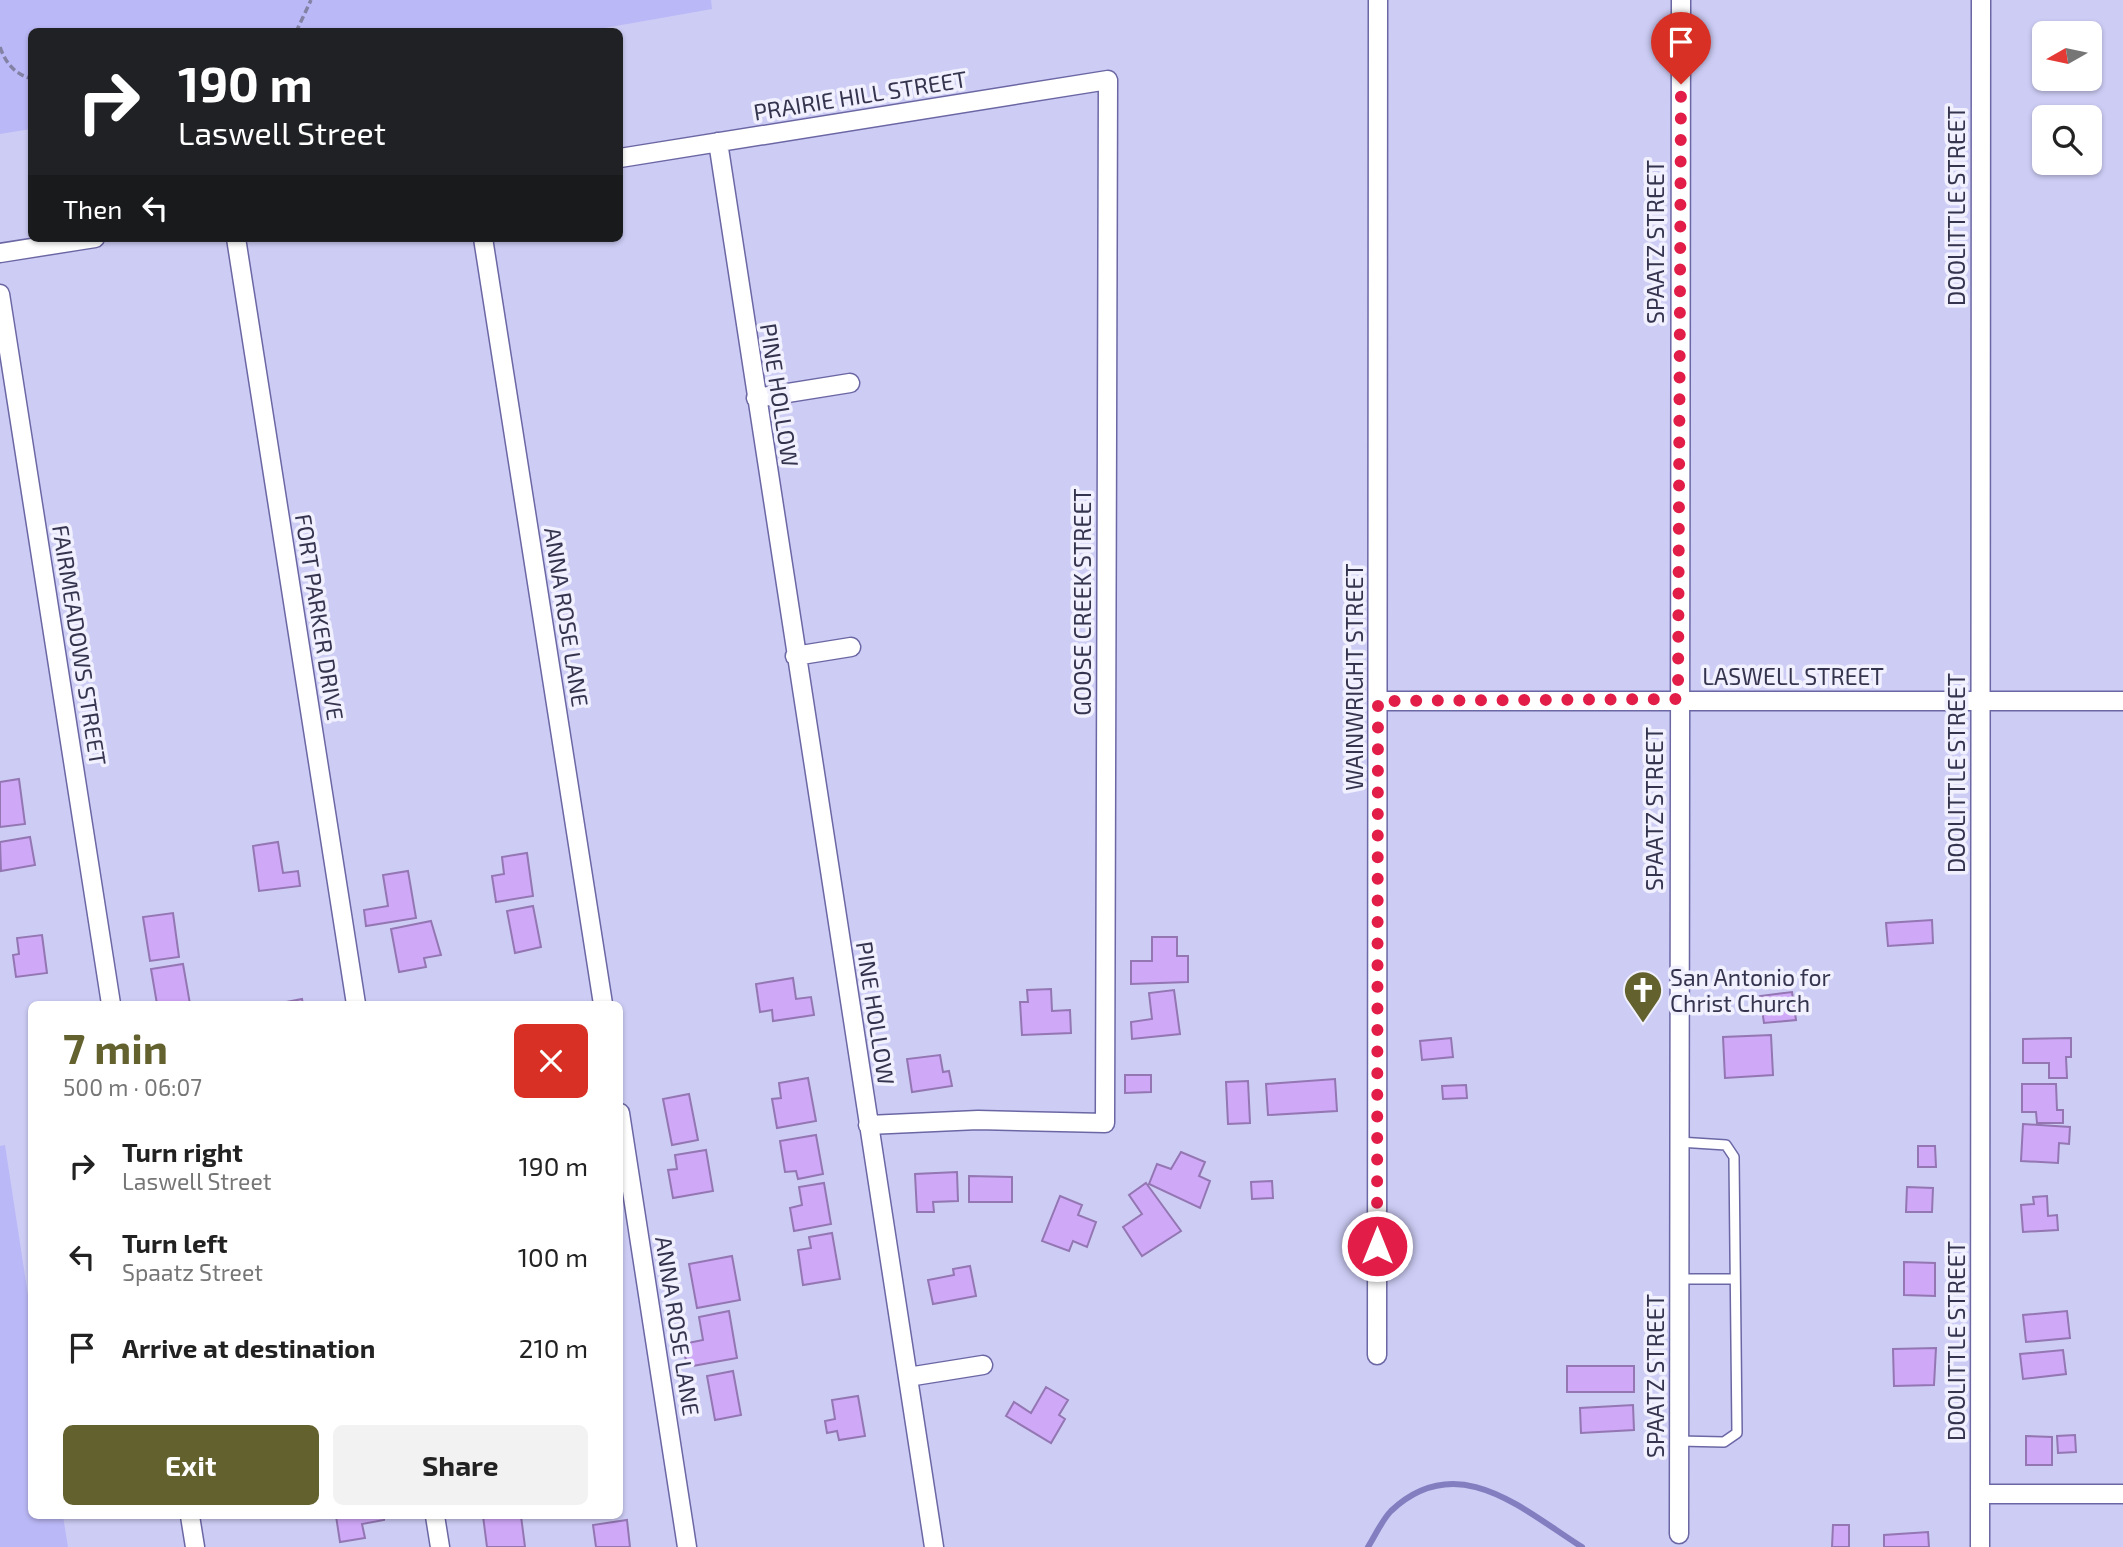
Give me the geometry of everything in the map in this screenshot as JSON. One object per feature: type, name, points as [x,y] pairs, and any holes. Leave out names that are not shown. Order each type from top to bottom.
[{"type":"street","name":"WAINWRIGHT STREET","points":[[1377,1355],[1378,0]]},
{"type":"street","name":"SPAATZ STREET","points":[[1679,1534],[1681,0]]},
{"type":"street","name":"DOOLITTLE STREET","points":[[1980,1547],[1981,0]]},
{"type":"street","name":"PRAIRIE HILL STREET","points":[[623,158],[1108,80]]},
{"type":"street","name":"GOOSE CREEK STREET","points":[[869,1125],[978,1121],[1105,1123],[1108,80]]},
{"type":"street","name":"PINE HOLLOW","points":[[718,142],[933,1547]]},
{"type":"street","points":[[0,253],[70,242]]},
{"type":"street","name":"FORT PARKER DRIVE","points":[[237,242],[356,1001]]},
{"type":"street","name":"ANNA ROSE LANE","points":[[484,242],[603,1001]]},
{"type":"street","name":"FAIRMEADOWS STREET","points":[[0,294],[111,1001]]},
{"type":"street","points":[[756,397],[850,383]]},
{"type":"street","points":[[795,656],[851,647]]},
{"type":"street","name":"LASWELL STREET","points":[[1378,701],[2123,701]]},
{"type":"street","name":"ANNA ROSE LANE","points":[[623,1131],[687,1547]]},
{"type":"street","points":[[908,1377],[983,1365]]},
{"type":"street","points":[[1980,1494],[2123,1494]]},
{"type":"street","points":[[190,1519],[195,1547]]},
{"type":"street","points":[[435,1519],[440,1547]]},
{"type":"lane","points":[[1679,1142],[1726,1145],[1734,1157],[1737,1433],[1724,1442],[1679,1441]]},
{"type":"lane","points":[[1679,1279],[1735,1279]]},
{"type":"path","points":[[298,28],[311,0]]},
{"type":"path","points":[[0,47],[18,75],[28,78]]},
{"type":"shaded area","points":[[0,0],[711,0],[712,9],[605,28],[28,28],[28,129],[0,134]]},
{"type":"shaded area","points":[[5,1145],[28,1295],[28,1519],[63,1519],[68,1547],[0,1547],[0,1146]]},
{"type":"building","points":[[19,779],[25,824],[0,827],[0,782]]},
{"type":"building","points":[[30,837],[35,865],[1,871],[0,842]]},
{"type":"building","points":[[278,842],[283,873],[298,871],[300,886],[259,891],[253,846]]},
{"type":"building","points":[[527,853],[533,896],[496,902],[492,876],[504,874],[502,857]]},
{"type":"building","points":[[408,871],[416,918],[366,926],[364,910],[388,906],[383,875]]},
{"type":"building","points":[[533,906],[541,947],[515,953],[507,911]]},
{"type":"building","points":[[173,913],[179,957],[150,961],[143,917]]},
{"type":"building","points":[[1932,920],[1933,943],[1888,946],[1886,923]]},
{"type":"building","points":[[431,921],[441,955],[424,958],[426,967],[399,972],[391,929]]},
{"type":"building","points":[[42,935],[47,973],[16,977],[13,955],[19,954],[17,938]]},
{"type":"building","points":[[1152,937],[1177,937],[1177,956],[1188,956],[1188,982],[1131,984],[1131,961],[1152,961]]},
{"type":"building","points":[[183,964],[189,1001],[156,1001],[151,969]]},
{"type":"building","points":[[793,978],[796,999],[811,997],[814,1015],[773,1021],[772,1010],[760,1012],[756,984]]},
{"type":"building","points":[[1051,989],[1052,1011],[1070,1010],[1071,1033],[1022,1035],[1020,1002],[1028,1002],[1027,990]]},
{"type":"building","points":[[1174,990],[1180,1034],[1132,1039],[1131,1022],[1152,1019],[1149,993]]},
{"type":"building","points":[[1792,992],[1796,1020],[1764,1023],[1760,996]]},
{"type":"building","points":[[1771,1035],[1773,1075],[1725,1078],[1723,1037]]},
{"type":"building","points":[[1451,1038],[1453,1057],[1422,1060],[1420,1041]]},
{"type":"building","points":[[2071,1038],[2071,1057],[2066,1057],[2067,1078],[2049,1078],[2049,1063],[2023,1063],[2023,1039]]},
{"type":"building","points":[[940,1055],[943,1072],[949,1071],[952,1086],[912,1092],[907,1059]]},
{"type":"building","points":[[1125,1075],[1151,1075],[1151,1092],[1125,1093]]},
{"type":"building","points":[[808,1078],[816,1121],[777,1128],[772,1099],[781,1098],[779,1083]]},
{"type":"building","points":[[1335,1079],[1337,1111],[1268,1115],[1266,1084]]},
{"type":"building","points":[[1248,1081],[1250,1123],[1228,1124],[1226,1082]]},
{"type":"building","points":[[2022,1084],[2056,1084],[2057,1110],[2063,1110],[2063,1123],[2037,1123],[2036,1112],[2022,1112]]},
{"type":"building","points":[[1466,1085],[1467,1098],[1443,1099],[1442,1086]]},
{"type":"building","points":[[689,1094],[698,1140],[672,1145],[663,1099]]},
{"type":"building","points":[[2023,1124],[2070,1127],[2069,1144],[2059,1143],[2058,1163],[2021,1161]]},
{"type":"building","points":[[816,1135],[823,1174],[798,1179],[796,1171],[785,1172],[780,1141]]},
{"type":"building","points":[[1918,1146],[1935,1146],[1936,1167],[1918,1167]]},
{"type":"building","points":[[706,1150],[713,1191],[673,1198],[668,1170],[677,1169],[675,1155]]},
{"type":"building","points":[[1181,1152],[1205,1162],[1199,1176],[1210,1181],[1200,1208],[1149,1184],[1157,1164],[1171,1169]]},
{"type":"building","points":[[957,1172],[958,1201],[933,1202],[934,1212],[917,1212],[915,1174]]},
{"type":"building","points":[[969,1176],[1012,1177],[1012,1202],[969,1202]]},
{"type":"building","points":[[1272,1181],[1273,1198],[1252,1199],[1251,1182]]},
{"type":"building","points":[[824,1183],[831,1224],[794,1231],[790,1208],[802,1205],[799,1187]]},
{"type":"building","points":[[1146,1183],[1181,1231],[1142,1256],[1123,1227],[1142,1214],[1129,1195]]},
{"type":"building","points":[[1907,1187],[1933,1188],[1932,1212],[1906,1212]]},
{"type":"building","points":[[1060,1196],[1082,1205],[1078,1215],[1096,1222],[1087,1247],[1073,1241],[1069,1251],[1042,1241]]},
{"type":"building","points":[[2047,1196],[2048,1216],[2057,1215],[2058,1230],[2023,1232],[2021,1205],[2034,1204],[2033,1197]]},
{"type":"building","points":[[832,1233],[840,1279],[803,1285],[798,1250],[811,1248],[809,1237]]},
{"type":"building","points":[[732,1256],[740,1300],[697,1308],[689,1264]]},
{"type":"building","points":[[1904,1262],[1935,1263],[1935,1296],[1904,1295]]},
{"type":"building","points":[[970,1266],[976,1296],[933,1304],[928,1280],[954,1275],[953,1269]]},
{"type":"building","points":[[729,1311],[737,1358],[687,1367],[683,1344],[703,1340],[699,1317]]},
{"type":"building","points":[[2067,1311],[2070,1338],[2026,1342],[2023,1315]]},
{"type":"building","points":[[1936,1348],[1934,1385],[1894,1386],[1893,1349]]},
{"type":"building","points":[[2063,1350],[2066,1374],[2023,1379],[2020,1354]]},
{"type":"building","points":[[1567,1366],[1634,1366],[1634,1392],[1567,1392]]},
{"type":"building","points":[[733,1371],[741,1415],[715,1420],[707,1376]]},
{"type":"building","points":[[1046,1387],[1068,1400],[1059,1415],[1065,1419],[1051,1443],[1006,1416],[1014,1402],[1031,1413]]},
{"type":"building","points":[[858,1396],[865,1436],[839,1440],[837,1431],[827,1433],[825,1421],[835,1419],[832,1400]]},
{"type":"building","points":[[1633,1405],[1634,1430],[1581,1433],[1580,1408]]},
{"type":"building","points":[[2075,1435],[2076,1452],[2058,1453],[2057,1436]]},
{"type":"building","points":[[2026,1436],[2052,1437],[2052,1465],[2026,1465]]},
{"type":"building","points":[[336,1519],[384,1519],[362,1524],[365,1538],[340,1542]]},
{"type":"building","points":[[483,1519],[521,1519],[525,1547],[487,1547]]},
{"type":"building","points":[[627,1520],[630,1547],[596,1547],[593,1525]]},
{"type":"building","points":[[1833,1525],[1849,1525],[1849,1547],[1832,1547]]},
{"type":"building","points":[[1928,1532],[1929,1547],[1884,1547],[1884,1535]]},
{"type":"waterway","points":[[1368,1547],[1391,1511],[1416,1493],[1441,1485],[1465,1485],[1490,1492],[1537,1517],[1582,1547]]},
{"type":"place","name":"San Antonio for Christ Church","points":[[1643,1024]]},
{"type":"route","points":[[1377,1246],[1378,701],[1678,699],[1681,84]]}]
